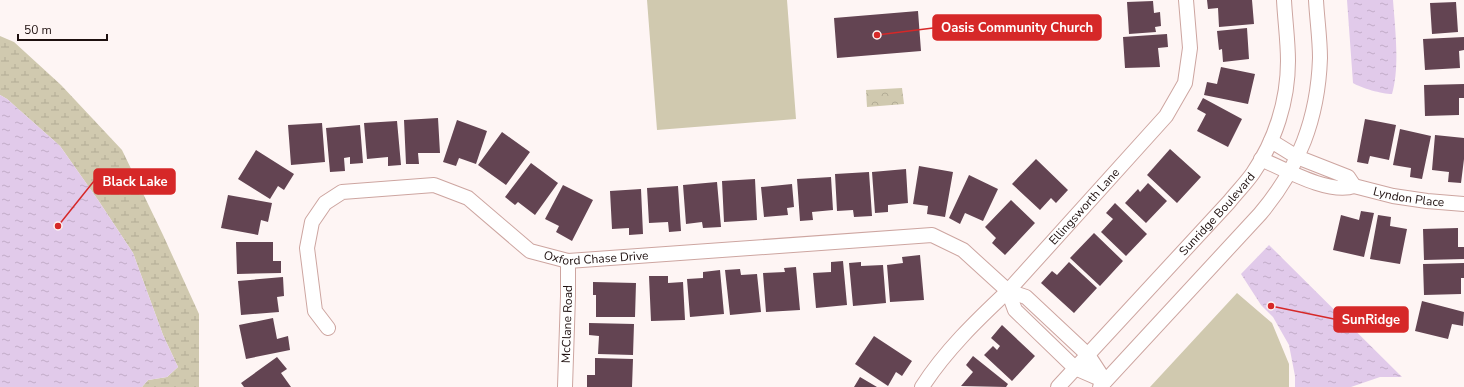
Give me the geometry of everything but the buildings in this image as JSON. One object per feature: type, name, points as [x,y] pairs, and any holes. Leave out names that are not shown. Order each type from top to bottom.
[{"type":"street","name":"Ellingsworth Lane","points":[[922,387],[932,372],[982,315],[1008,291],[1166,116],[1185,83],[1190,48],[1186,0]]},
{"type":"street","name":"Sunridge Boulevard","points":[[1058,387],[1229,202],[1252,174],[1261,159],[1271,141],[1279,120],[1287,79],[1288,61],[1284,0]]},
{"type":"street","points":[[1102,384],[1260,214],[1278,192],[1290,172],[1305,140],[1316,104],[1320,56],[1316,0]]},
{"type":"street","points":[[1261,159],[1323,185],[1347,188],[1354,186],[1348,177],[1297,157],[1271,141]]},
{"type":"street","name":"Oxford Chase Drive","points":[[328,328],[315,311],[307,248],[312,222],[325,204],[342,192],[434,185],[468,198],[530,251],[568,261],[932,235],[963,250],[1008,291],[1026,297],[1088,355],[1102,384]]},
{"type":"street","name":"Lyndon Place","points":[[1354,186],[1407,198],[1464,204]]},
{"type":"street","name":"McClane Road","points":[[565,387],[568,261]]},
{"type":"street","name":"Oxford Chase Drive","points":[[1008,291],[1015,310],[1075,368],[1102,384]]},
{"type":"street","points":[[1041,335],[1053,322]]},
{"type":"green space","points":[[647,0],[787,0],[796,119],[657,130]]},
{"type":"green space","points":[[0,36],[14,42],[61,85],[122,150],[199,314],[199,387],[142,387],[148,380],[167,377],[178,367],[163,335],[133,253],[60,146],[7,99],[0,95]]},
{"type":"green space","points":[[902,88],[904,104],[867,107],[866,90]]},
{"type":"green space","points":[[1237,293],[1272,323],[1289,364],[1289,387],[1150,387]]},
{"type":"water","points":[[1347,0],[1393,0],[1396,35],[1396,72],[1392,94],[1361,87],[1353,83]]},
{"type":"water","points":[[0,95],[7,99],[60,146],[133,253],[163,335],[178,367],[167,377],[148,380],[142,387],[0,387]]},
{"type":"water","points":[[1269,245],[1402,377],[1380,377],[1351,387],[1295,387],[1295,376],[1289,345],[1273,317],[1261,305],[1241,274]]},
{"type":"place","name":"Oasis Community Church","points":[[877,35]]},
{"type":"place","name":"Black Lake","points":[[58,226]]},
{"type":"place","name":"SunRidge","points":[[1271,306]]}]
